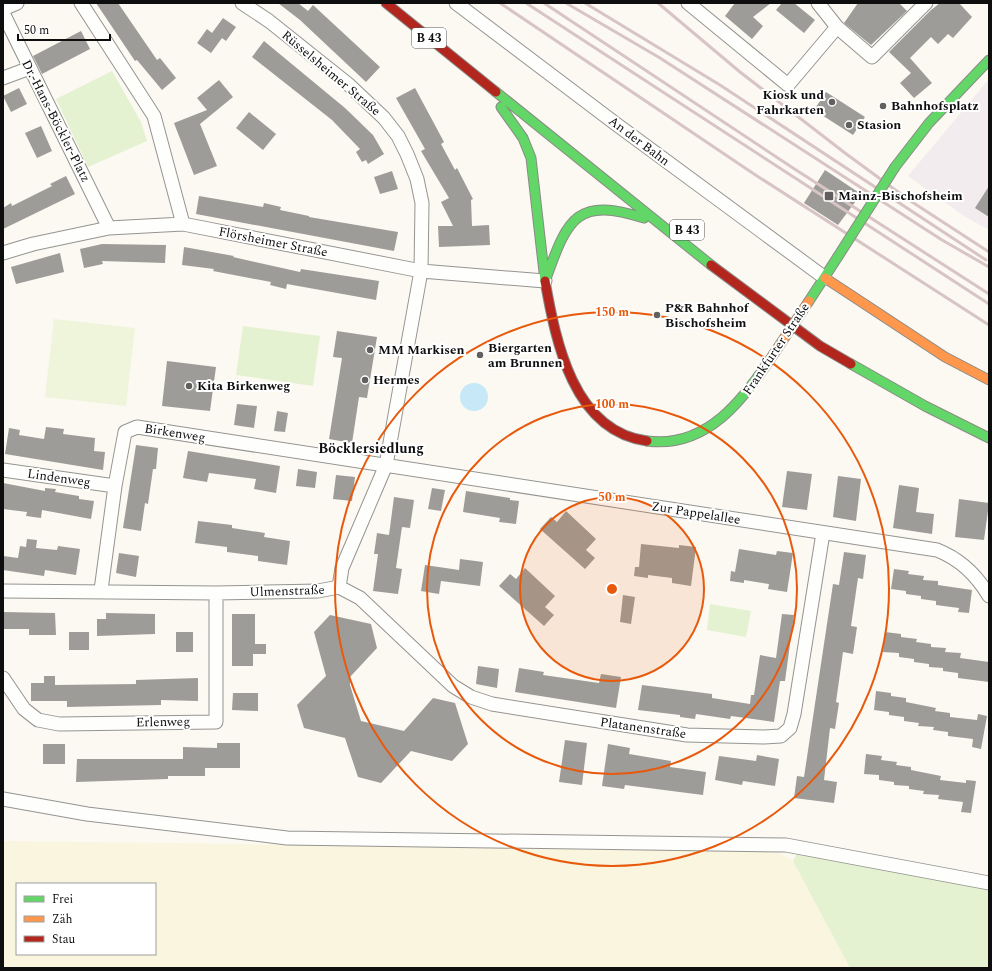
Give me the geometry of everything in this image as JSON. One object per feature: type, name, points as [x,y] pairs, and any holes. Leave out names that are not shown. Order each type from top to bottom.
[{"type":"main road","name":"B 43","points":[[386,3],[678,239],[820,346],[925,406],[989,438]]},
{"type":"main road","name":"Frankfurter Straße","points":[[473,74],[513,121],[523,138],[531,158],[549,305],[574,384],[584,401],[603,422],[621,434],[653,443],[675,442],[706,430],[741,400],[755,383],[825,278],[895,167],[929,123],[989,60]]},
{"type":"main road","points":[[545,281],[558,244],[569,224],[584,212],[594,209],[611,208],[625,211],[644,218],[678,239]]},
{"type":"main road","points":[[825,278],[946,357],[989,380]]},
{"type":"main road","points":[[791,309],[810,322]]},
{"type":"street","points":[[3,9],[17,3]]},
{"type":"street","points":[[81,3],[154,116],[182,224]]},
{"type":"street","name":"Rüsselsheimer Straße","points":[[242,3],[269,21],[348,84],[384,118],[398,136],[417,179],[422,203],[421,272]]},
{"type":"street","name":"An der Bahn","points":[[456,3],[825,278]]},
{"type":"street","points":[[688,3],[788,85],[839,29]]},
{"type":"street","points":[[818,3],[839,29],[872,57],[926,3]]},
{"type":"street","name":"Dr.-Hans-Böckler-Platz","points":[[3,13],[110,228]]},
{"type":"street","points":[[3,78],[30,68]]},
{"type":"street","name":"Flörsheimer Straße","points":[[3,253],[33,244],[110,228],[182,224],[421,272],[545,281]]},
{"type":"street","name":"Ulmenstraße","points":[[3,591],[101,590],[216,593],[318,591],[339,587],[342,568],[386,465],[421,272]]},
{"type":"street","name":"Birkenweg","points":[[101,590],[114,486],[125,432],[137,427],[386,465]]},
{"type":"street","name":"Zur Pappelallee","points":[[386,465],[937,550],[953,556],[969,570],[989,596]]},
{"type":"street","name":"Lindenweg","points":[[3,470],[114,486]]},
{"type":"street","name":"Platanenstraße","points":[[339,587],[360,598],[453,686],[471,697],[492,704],[687,735],[764,738],[781,736],[790,728],[794,714],[823,533]]},
{"type":"street","name":"Erlenweg","points":[[3,678],[24,709],[38,720],[59,724],[216,722],[216,593]]},
{"type":"street","points":[[3,799],[87,814],[288,838],[786,845],[989,883]]},
{"type":"shaded area","points":[[989,79],[989,230],[964,216],[908,176]]},
{"type":"shaded area","points":[[3,841],[776,851],[793,861],[850,968],[3,968]]},
{"type":"green space","points":[[112,71],[141,122],[147,141],[88,167],[56,99]]},
{"type":"green space","points":[[54,319],[135,328],[126,406],[45,397]]},
{"type":"green space","points":[[243,326],[320,336],[313,386],[236,375]]},
{"type":"green space","points":[[710,604],[751,611],[746,637],[707,630]]},
{"type":"green space","points":[[798,851],[989,888],[989,968],[850,968],[793,861]]},
{"type":"water","points":[[474,383],[484,387],[488,397],[484,407],[474,411],[464,407],[460,397],[464,387]]},
{"type":"building","points":[[96,3],[118,3],[157,60],[160,58],[176,78],[162,90],[137,60],[135,61]]},
{"type":"building","points":[[278,3],[298,3],[308,11],[313,5],[380,67],[366,82],[300,20]]},
{"type":"building","points":[[735,3],[771,3],[753,17],[763,26],[752,39],[725,16]]},
{"type":"building","points":[[782,3],[794,3],[815,20],[804,33],[776,10]]},
{"type":"building","points":[[858,3],[899,3],[907,11],[871,45],[844,23]]},
{"type":"building","points":[[940,3],[959,3],[972,17],[953,38],[948,34],[938,44],[931,37],[910,58],[932,83],[914,98],[900,83],[911,73],[889,52]]},
{"type":"building","points":[[223,18],[236,27],[226,41],[222,38],[211,53],[197,43],[207,29],[212,33]]},
{"type":"building","points":[[81,31],[90,49],[42,74],[33,56]]},
{"type":"building","points":[[264,41],[345,108],[373,135],[384,154],[368,164],[366,160],[362,162],[356,152],[360,149],[332,120],[252,57]]},
{"type":"building","points":[[219,80],[233,97],[200,124],[217,166],[194,175],[174,123],[207,110],[197,98]]},
{"type":"building","points":[[19,88],[27,104],[11,112],[3,96]]},
{"type":"building","points":[[415,88],[444,142],[441,144],[455,170],[457,168],[473,199],[471,200],[472,226],[489,225],[490,245],[439,247],[438,226],[453,226],[441,202],[449,198],[421,151],[425,149],[396,98]]},
{"type":"building","points":[[826,92],[865,117],[853,135],[814,110]]},
{"type":"building","points":[[249,112],[276,134],[263,150],[236,128]]},
{"type":"building","points":[[41,126],[52,151],[37,158],[25,133]]},
{"type":"building","points":[[825,170],[861,194],[838,225],[804,203]]},
{"type":"building","points":[[392,171],[398,189],[380,194],[374,177]]},
{"type":"building","points":[[66,176],[75,194],[3,229],[3,208],[11,203],[12,206],[52,186],[50,184]]},
{"type":"building","points":[[989,186],[989,217],[975,208]]},
{"type":"building","points":[[199,196],[263,207],[264,203],[281,207],[280,210],[309,217],[398,232],[394,251],[196,214]]},
{"type":"building","points":[[102,244],[166,245],[165,263],[102,261],[103,264],[84,268],[80,249]]},
{"type":"building","points":[[184,247],[234,256],[233,257],[300,272],[301,269],[379,281],[376,300],[287,284],[286,289],[270,285],[271,282],[213,271],[214,269],[182,265]]},
{"type":"building","points":[[60,253],[64,272],[16,284],[11,267]]},
{"type":"building","points":[[337,331],[377,337],[367,398],[359,397],[352,443],[329,439],[342,358],[333,357]]},
{"type":"building","name":"Kita Birkenweg","points":[[167,361],[216,367],[210,411],[162,406]]},
{"type":"building","points":[[237,404],[257,406],[254,428],[234,425]]},
{"type":"building","points":[[277,411],[288,413],[285,432],[274,431]]},
{"type":"building","points":[[46,427],[64,429],[63,434],[95,438],[94,451],[105,452],[103,470],[5,454],[9,428],[20,430],[19,435],[44,439]]},
{"type":"building","points":[[136,445],[158,448],[156,469],[153,469],[148,504],[145,503],[141,531],[123,528]]},
{"type":"building","points":[[188,451],[280,466],[276,493],[254,489],[256,479],[209,473],[207,482],[183,478]]},
{"type":"building","points":[[298,469],[317,472],[315,488],[296,486]]},
{"type":"building","points":[[787,471],[812,474],[807,510],[782,507]]},
{"type":"building","points":[[336,475],[355,477],[352,501],[333,499]]},
{"type":"building","points":[[838,476],[861,479],[856,521],[833,517]]},
{"type":"building","points":[[3,483],[45,491],[45,488],[56,489],[55,492],[79,496],[79,499],[94,501],[91,519],[42,510],[41,518],[26,516],[27,512],[3,509]]},
{"type":"building","points":[[899,485],[919,488],[916,512],[934,514],[932,534],[893,528]]},
{"type":"building","points":[[432,488],[445,490],[441,511],[428,509]]},
{"type":"building","points":[[466,491],[510,498],[510,500],[519,501],[516,524],[499,522],[500,518],[463,512]]},
{"type":"building","points":[[394,497],[414,500],[410,528],[402,527],[396,568],[402,569],[398,594],[373,591],[378,554],[374,554],[377,533],[389,535]]},
{"type":"building","points":[[959,499],[989,503],[984,540],[955,537]]},
{"type":"building","points":[[566,511],[596,539],[586,550],[595,558],[585,569],[540,529],[551,517],[557,522]]},
{"type":"building","points":[[198,521],[232,525],[232,528],[265,533],[264,537],[290,541],[287,565],[258,561],[258,556],[227,552],[227,547],[195,543]]},
{"type":"building","points":[[27,539],[37,540],[36,548],[57,550],[58,546],[80,549],[76,575],[45,570],[44,576],[3,570],[3,556],[18,558],[20,546],[26,547]]},
{"type":"building","points":[[641,544],[679,548],[679,545],[696,547],[691,586],[672,583],[672,578],[648,575],[648,578],[634,576],[635,567],[639,567]]},
{"type":"building","points":[[739,549],[776,555],[777,551],[793,553],[787,592],[768,589],[769,584],[744,580],[744,583],[730,581],[731,571],[735,572]]},
{"type":"building","points":[[844,552],[866,555],[863,579],[858,578],[851,626],[857,627],[853,654],[843,652],[836,702],[839,703],[835,729],[830,728],[824,780],[837,782],[834,803],[794,798],[797,776],[804,777],[833,584],[839,585]]},
{"type":"building","points":[[119,553],[139,556],[136,577],[116,573]]},
{"type":"building","points":[[460,559],[483,562],[480,586],[441,581],[439,594],[421,591],[425,565],[459,570]]},
{"type":"building","points":[[525,568],[555,596],[545,607],[554,615],[544,626],[499,586],[510,574],[516,579]]},
{"type":"building","points":[[894,569],[909,571],[908,574],[924,576],[923,580],[938,581],[938,585],[972,590],[969,613],[958,612],[959,608],[936,605],[936,601],[921,599],[921,596],[906,594],[906,591],[891,589]]},
{"type":"building","points":[[623,595],[635,597],[631,624],[620,622]]},
{"type":"building","points":[[3,612],[55,613],[56,635],[29,635],[29,629],[3,629]]},
{"type":"building","points":[[106,613],[155,614],[155,634],[97,636],[97,619],[106,619]]},
{"type":"building","points":[[232,614],[255,614],[255,644],[266,644],[266,654],[253,654],[253,666],[232,666]]},
{"type":"building","points":[[782,614],[794,615],[785,681],[780,681],[774,722],[731,716],[730,719],[696,714],[695,719],[680,717],[680,715],[638,710],[642,685],[712,694],[712,698],[750,704],[751,695],[754,695],[760,655],[776,658]]},
{"type":"building","points":[[330,615],[371,624],[377,648],[350,677],[350,685],[361,721],[404,731],[433,698],[455,703],[468,744],[452,761],[411,751],[381,783],[358,777],[345,738],[304,728],[297,705],[326,676],[314,632]]},
{"type":"building","points":[[69,632],[89,632],[89,650],[69,650]]},
{"type":"building","points":[[176,632],[193,632],[193,652],[176,652]]},
{"type":"building","points":[[885,632],[901,634],[901,637],[917,639],[916,642],[931,644],[931,647],[946,648],[945,652],[961,653],[960,658],[989,662],[989,682],[958,678],[958,673],[943,671],[943,668],[929,667],[929,664],[914,662],[914,659],[899,657],[899,653],[883,652]]},
{"type":"building","points":[[478,666],[499,669],[497,688],[476,684]]},
{"type":"building","points":[[519,668],[544,672],[543,675],[599,683],[601,674],[621,677],[616,708],[515,692]]},
{"type":"building","points":[[44,676],[55,676],[55,685],[136,684],[136,680],[198,678],[198,701],[161,700],[161,705],[67,707],[67,701],[31,701],[31,683],[44,683]]},
{"type":"building","points":[[876,691],[891,693],[891,696],[906,698],[906,702],[936,708],[935,711],[950,713],[950,717],[977,720],[978,714],[987,716],[981,749],[972,747],[973,739],[948,736],[948,732],[933,730],[934,727],[918,726],[919,723],[904,721],[904,717],[889,715],[889,712],[874,710]]},
{"type":"building","points":[[233,693],[258,693],[258,711],[232,710]]},
{"type":"building","points":[[565,740],[587,743],[582,785],[559,782]]},
{"type":"building","points":[[217,743],[240,743],[240,768],[205,768],[205,776],[168,776],[168,779],[76,782],[77,759],[183,759],[183,747],[217,748]]},
{"type":"building","points":[[43,744],[65,744],[65,764],[43,764]]},
{"type":"building","points":[[608,744],[630,748],[629,754],[671,761],[670,767],[706,772],[703,795],[625,785],[624,789],[602,786]]},
{"type":"building","points":[[866,754],[882,756],[881,760],[897,762],[896,765],[911,767],[911,770],[941,776],[940,780],[966,783],[966,780],[976,781],[971,813],[961,812],[963,802],[938,799],[939,795],[923,794],[924,791],[909,789],[909,786],[894,785],[894,782],[879,780],[879,775],[864,774]]},
{"type":"building","points":[[757,755],[779,759],[775,786],[743,781],[742,785],[715,780],[719,756],[756,761]]},
{"type":"railway","points":[[500,3],[754,174],[989,325]]},
{"type":"railway","points":[[526,3],[989,304]]},
{"type":"railway","points":[[544,3],[793,168],[989,294]]},
{"type":"railway","points":[[566,3],[660,58],[942,240],[989,267]]},
{"type":"railway","points":[[585,3],[720,85],[986,260]]},
{"type":"railway","points":[[658,3],[740,72],[845,153],[909,200],[989,252]]},
{"type":"traffic: fast","points":[[895,167],[929,123],[989,60]]},
{"type":"traffic: fast","points":[[496,92],[711,265]]},
{"type":"traffic: fast","points":[[501,107],[523,138],[531,158],[545,281]]},
{"type":"traffic: fast","points":[[837,258],[895,167]]},
{"type":"traffic: fast","points":[[547,276],[562,239],[570,226],[579,217],[590,212],[604,210],[622,212],[644,218]]},
{"type":"traffic: fast","points":[[809,301],[837,258]]},
{"type":"traffic: fast","points":[[647,441],[668,441],[688,437],[706,429],[722,418],[736,404],[750,388],[773,355]]},
{"type":"traffic: fast","points":[[851,364],[925,406],[989,438]]},
{"type":"traffic: slow","points":[[825,278],[945,357],[989,380]]},
{"type":"traffic: slow","points":[[773,355],[809,301]]},
{"type":"traffic: jam","points":[[386,3],[496,92]]},
{"type":"traffic: jam","points":[[711,265],[820,346],[851,364]]},
{"type":"traffic: jam","points":[[545,281],[555,330],[563,356],[572,380],[585,402],[601,420],[622,434],[647,441]]},
{"type":"place","name":"Kiosk und Fahrkarten","points":[[832,102]]},
{"type":"place","name":"Bahnhofsplatz","points":[[883,106]]},
{"type":"place","name":"Stasion","points":[[849,125]]},
{"type":"place","name":"Mainz-Bischofsheim","points":[[829,196]]},
{"type":"place","name":"P&R Bahnhof Bischofsheim","points":[[657,315]]},
{"type":"place","name":"MM Markisen","points":[[370,350]]},
{"type":"place","name":"Biergarten am Brunnen","points":[[480,355]]},
{"type":"place","name":"Hermes","points":[[365,380]]},
{"type":"place","name":"Kita Birkenweg","points":[[189,386]]},
{"type":"district","name":"Böcklersiedlung","points":[[371,448]]}]
